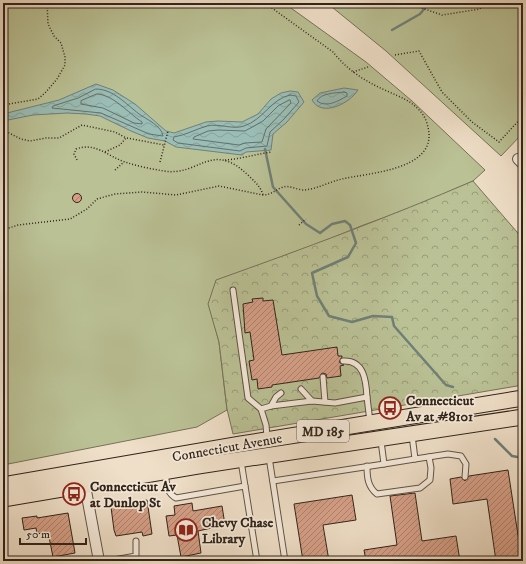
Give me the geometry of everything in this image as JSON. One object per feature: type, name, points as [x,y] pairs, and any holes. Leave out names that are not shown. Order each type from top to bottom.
[{"type":"main road","name":"Connecticut Avenue","points":[[3,499],[84,478],[124,471],[267,440],[523,398]]},
{"type":"main road","name":"Connecticut Avenue","points":[[124,471],[165,472],[523,417]]},
{"type":"main road","name":"Connecticut Avenue","points":[[3,485],[84,478]]},
{"type":"street","points":[[84,478],[99,561]]},
{"type":"lane","points":[[233,290],[248,398],[261,409],[266,426],[267,440]]},
{"type":"lane","points":[[343,361],[352,362],[361,368],[366,380],[370,423]]},
{"type":"lane","points":[[323,377],[325,402]]},
{"type":"lane","points":[[301,389],[312,401]]},
{"type":"lane","points":[[271,406],[276,397],[281,393]]},
{"type":"lane","points":[[261,409],[271,406],[312,401],[334,403],[367,397]]},
{"type":"lane","points":[[412,435],[415,459]]},
{"type":"lane","points":[[381,440],[384,464]]},
{"type":"lane","points":[[273,481],[448,454],[461,456],[466,464],[465,477]]},
{"type":"lane","points":[[269,456],[285,561]]},
{"type":"lane","points":[[367,466],[367,479],[371,489],[377,494],[420,488],[430,480],[431,468],[429,457]]},
{"type":"lane","points":[[241,460],[257,561]]},
{"type":"lane","points":[[165,472],[170,495],[176,498],[245,486]]},
{"type":"lane","points":[[108,561],[136,556],[136,541]]},
{"type":"path","points":[[3,105],[38,99],[58,79],[65,65],[65,57],[61,44],[54,36],[48,24],[47,3]]},
{"type":"path","points":[[3,230],[18,225],[70,219],[87,209],[97,199],[115,194],[142,192],[176,195],[219,186],[263,195],[270,195],[281,189],[308,189],[342,179],[381,173],[408,162],[424,150],[429,138],[428,126],[422,112],[408,100],[386,91],[353,72],[341,63],[333,52],[265,3]]},
{"type":"path","points":[[419,7],[442,15],[480,9],[485,3]]},
{"type":"path","points":[[395,55],[419,51],[442,92],[472,122],[499,142],[523,116]]},
{"type":"path","points":[[353,72],[368,67]]},
{"type":"path","points":[[3,130],[21,139],[30,141],[46,138],[59,138],[82,125],[115,132],[126,138],[164,145]]},
{"type":"path","points":[[160,162],[168,131]]},
{"type":"path","points":[[105,152],[120,145],[126,138]]},
{"type":"path","points":[[77,160],[74,154],[76,149],[83,147],[94,147],[124,162],[165,172],[178,172],[212,159],[240,159],[272,152]]},
{"type":"path","points":[[225,160],[247,174],[262,190],[263,195]]},
{"type":"path","points":[[115,170],[124,162]]},
{"type":"path","points":[[299,225],[306,219]]},
{"type":"green space","points":[[3,3],[284,3],[366,62],[412,101],[485,170],[473,181],[416,206],[361,226],[308,248],[209,304],[219,342],[227,410],[197,427],[3,465]]},
{"type":"green space","points":[[327,3],[523,3],[523,133],[501,156],[386,51]]},
{"type":"green space","points":[[473,181],[523,239],[523,385],[233,434],[227,409],[219,342],[208,304],[216,280],[346,232]]},
{"type":"water","points":[[96,84],[113,90],[135,104],[166,131],[174,133],[206,122],[242,122],[258,114],[271,99],[281,93],[290,91],[298,92],[304,102],[287,122],[273,134],[271,150],[246,152],[242,155],[176,147],[165,141],[148,138],[100,116],[86,114],[67,113],[33,115],[3,121],[3,114],[59,100]]},
{"type":"water","points":[[344,88],[358,90],[349,100],[336,107],[322,108],[312,100],[320,93]]},
{"type":"building","points":[[77,193],[82,198],[77,203],[72,198]]},
{"type":"building","points":[[263,298],[263,301],[273,300],[282,355],[337,347],[338,356],[342,356],[339,362],[344,365],[340,366],[341,376],[327,378],[326,374],[322,373],[319,378],[272,385],[272,387],[258,389],[257,379],[252,380],[249,361],[254,360],[250,332],[245,333],[243,304],[253,302],[252,299]]},
{"type":"building","points":[[508,470],[522,561],[496,561],[487,499],[453,504],[450,479],[461,477],[465,481],[469,476]]},
{"type":"building","points":[[415,493],[422,541],[456,536],[460,561],[366,561],[364,550],[397,545],[390,496]]},
{"type":"building","points":[[352,495],[356,520],[323,525],[329,561],[303,561],[294,504]]},
{"type":"building","points":[[147,500],[152,534],[143,536],[142,532],[116,536],[111,507]]},
{"type":"building","name":"Chevy Chase Library","points":[[192,503],[193,511],[222,506],[225,525],[198,531],[201,553],[181,557],[177,535],[169,536],[166,516],[175,515],[174,506]]},
{"type":"building","points":[[68,513],[75,553],[53,557],[48,532],[37,534],[36,528],[24,530],[22,518],[37,516],[37,518]]},
{"type":"waterway","points":[[392,30],[420,14],[429,3]]},
{"type":"waterway","points":[[265,149],[273,187],[306,224],[320,233],[332,224],[345,221],[350,225],[356,243],[348,257],[312,273],[317,296],[329,316],[352,322],[373,316],[392,317],[394,326],[446,385],[453,387]]},
{"type":"waterway","points":[[495,439],[512,456],[523,458]]},
{"type":"place","name":"Connecticut Av at #8101","points":[[390,408]]},
{"type":"place","name":"Connecticut Av at Dunlop St","points":[[74,494]]},
{"type":"place","name":"Chevy Chase Library","points":[[186,530]]}]
